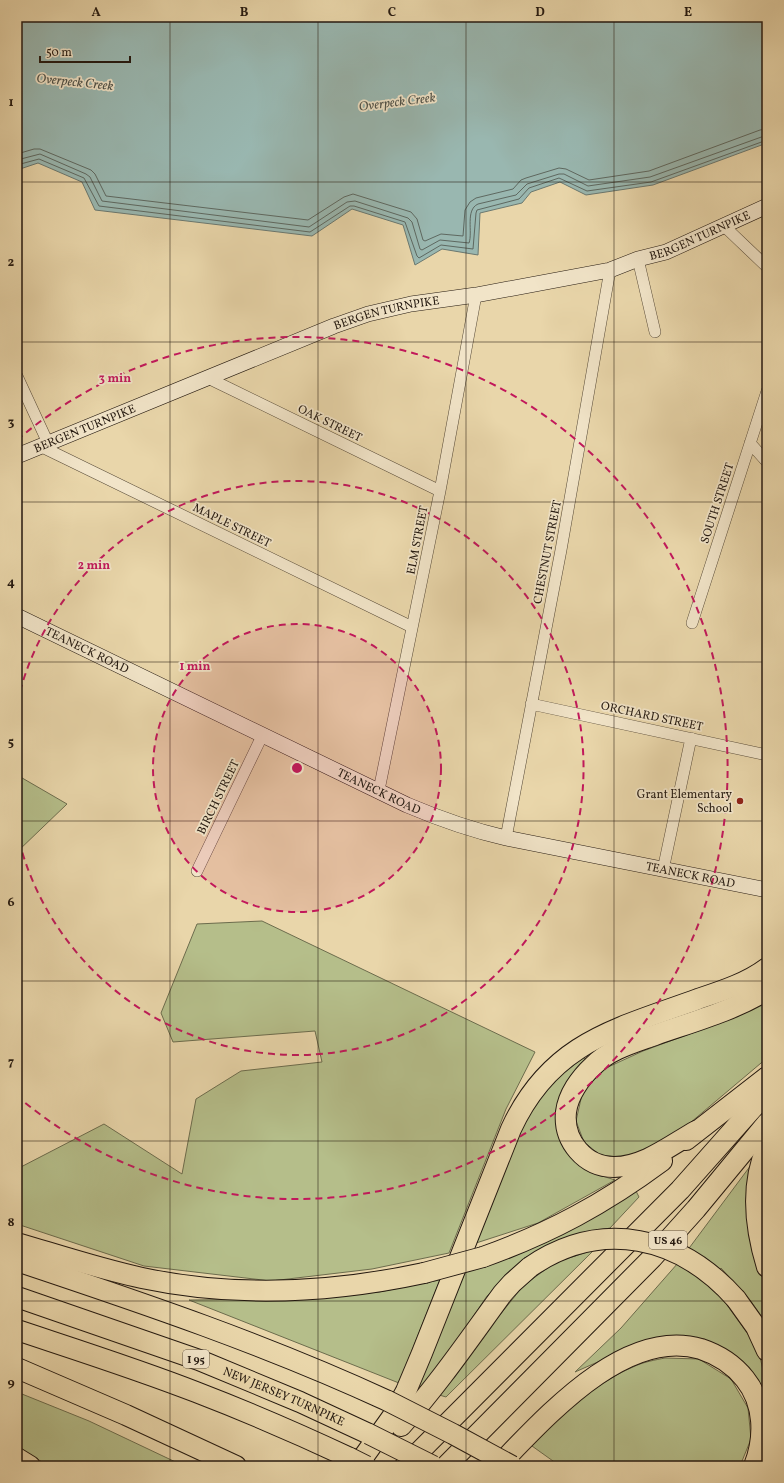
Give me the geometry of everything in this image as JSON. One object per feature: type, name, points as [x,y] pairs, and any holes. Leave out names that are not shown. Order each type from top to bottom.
[{"type":"highway","points":[[359,1464],[385,1429],[406,1391],[510,1129],[522,1107],[537,1085],[567,1056],[602,1035],[730,988],[767,968]]},
{"type":"highway","points":[[696,1131],[642,1161],[621,1167],[607,1167],[587,1160],[577,1150],[573,1144],[568,1129],[566,1112],[571,1096],[579,1081],[606,1055],[636,1042],[737,1005],[767,990]]},
{"type":"highway","points":[[17,1243],[129,1275],[170,1284],[222,1289],[272,1292],[318,1290],[374,1283],[424,1274],[483,1257],[526,1241],[593,1207],[625,1187],[661,1161],[696,1131],[767,1077]]},
{"type":"highway","name":"US 46","points":[[405,1466],[680,1190],[767,1092]]},
{"type":"highway","name":"US 46","points":[[446,1466],[657,1252],[696,1209],[767,1124]]},
{"type":"highway","points":[[767,1147],[760,1171],[756,1214],[763,1241],[767,1267]]},
{"type":"highway","points":[[359,1464],[394,1434],[422,1402],[512,1282],[530,1267],[557,1251],[586,1241],[606,1239],[638,1241],[660,1246],[692,1261],[716,1278],[736,1299],[756,1327],[767,1351]]},
{"type":"highway","points":[[17,1261],[147,1304],[301,1362],[388,1401],[512,1466]]},
{"type":"highway","name":"NEW JERSEY TURNPIKE","points":[[17,1298],[199,1360],[300,1402],[369,1434],[432,1466]]},
{"type":"highway","points":[[17,1330],[194,1391],[291,1431],[359,1464]]},
{"type":"highway","points":[[498,1466],[565,1400],[597,1375],[620,1361],[642,1352],[662,1347],[680,1346],[697,1348],[715,1354],[730,1364],[748,1383],[759,1408],[762,1427],[760,1446],[754,1466]]},
{"type":"highway","points":[[17,1368],[132,1418],[236,1466]]},
{"type":"highway","points":[[17,1458],[30,1466]]},
{"type":"main road","name":"BERGEN TURNPIKE","points":[[17,456],[334,326],[368,314],[410,304],[476,295],[610,270],[638,259],[666,252],[767,206]]},
{"type":"main road","name":"TEANECK ROAD","points":[[17,616],[379,790],[407,805],[442,820],[476,831],[506,838],[767,890]]},
{"type":"street","points":[[724,226],[767,267]]},
{"type":"street","points":[[638,259],[656,332]]},
{"type":"street","name":"CHESTNUT STREET","points":[[506,838],[561,550],[610,270]]},
{"type":"street","name":"ELM STREET","points":[[379,790],[440,491],[476,295]]},
{"type":"street","points":[[17,376],[44,445]]},
{"type":"street","name":"OAK STREET","points":[[208,378],[440,491]]},
{"type":"street","name":"SOUTH STREET","points":[[692,624],[767,391]]},
{"type":"street","points":[[750,443],[767,462]]},
{"type":"street","name":"MAPLE STREET","points":[[44,445],[412,627]]},
{"type":"street","name":"ORCHARD STREET","points":[[531,704],[767,754]]},
{"type":"street","name":"BIRCH STREET","points":[[197,871],[263,734]]},
{"type":"street","points":[[663,870],[691,738]]},
{"type":"green space","points":[[17,775],[67,804],[17,852]]},
{"type":"green space","points":[[262,921],[535,1052],[506,1109],[449,1253],[372,1269],[271,1281],[144,1266],[17,1224],[17,1169],[104,1124],[182,1174],[196,1099],[241,1071],[322,1062],[315,1031],[173,1042],[161,1013],[197,924]]},
{"type":"green space","points":[[767,998],[767,1058],[684,1128],[636,1156],[606,1160],[584,1142],[576,1121],[583,1090],[606,1068],[643,1051],[738,1016]]},
{"type":"green space","points":[[580,1056],[586,1059],[563,1096],[569,1154],[593,1173],[615,1180],[538,1223],[473,1244],[514,1142],[538,1094]]},
{"type":"green space","points":[[754,1161],[749,1214],[767,1293],[767,1324],[750,1300],[721,1268],[714,1287],[758,1348],[767,1388],[767,1397],[746,1366],[704,1339],[643,1342],[575,1372],[621,1328],[678,1263]]},
{"type":"green space","points":[[635,1189],[639,1197],[610,1228],[567,1237],[532,1254],[487,1296],[425,1388],[417,1385],[462,1271]]},
{"type":"green space","points":[[594,1250],[446,1397],[436,1394],[524,1285],[556,1262]]},
{"type":"green space","points":[[440,1280],[399,1383],[189,1300],[284,1299],[379,1292]]},
{"type":"green space","points":[[665,1358],[699,1359],[731,1379],[748,1408],[751,1439],[740,1466],[560,1466],[532,1446],[566,1412],[604,1382],[637,1365]]},
{"type":"green space","points":[[17,1392],[89,1421],[184,1466],[49,1466],[17,1447]]},
{"type":"water","name":"Overpeck Creek","points":[[17,17],[767,17],[767,143],[653,185],[586,195],[560,182],[531,192],[522,203],[480,213],[478,255],[442,249],[415,265],[403,225],[352,209],[312,236],[95,210],[82,182],[38,163],[17,170]]},
{"type":"place","name":"Grant Elementary School","points":[[740,801]]}]
